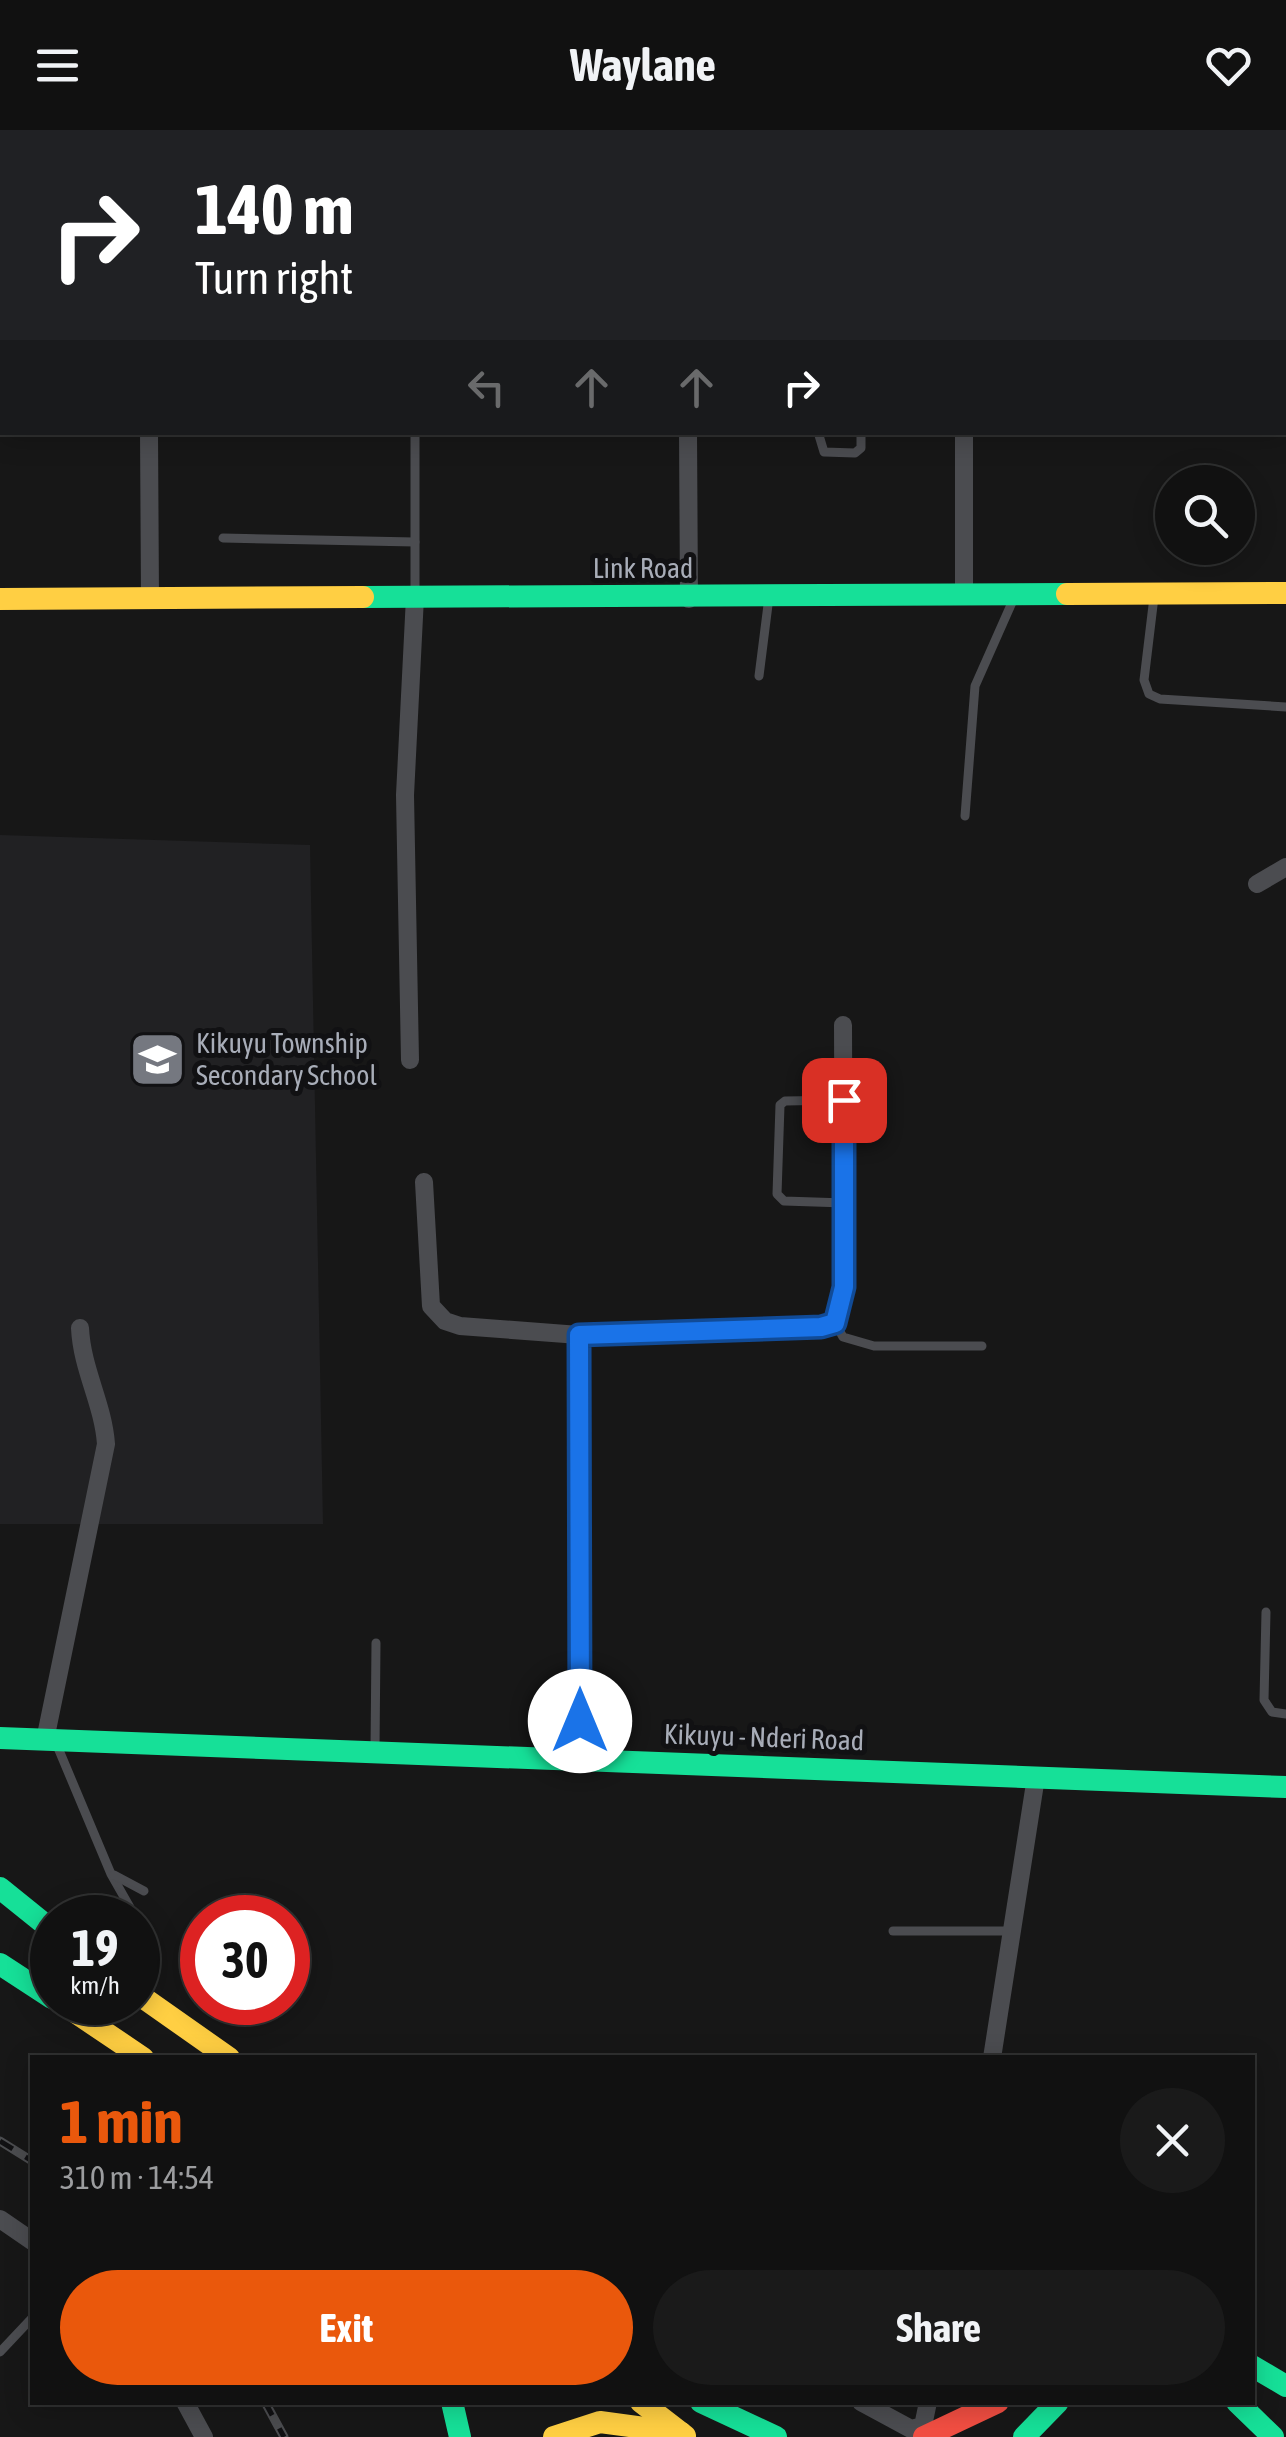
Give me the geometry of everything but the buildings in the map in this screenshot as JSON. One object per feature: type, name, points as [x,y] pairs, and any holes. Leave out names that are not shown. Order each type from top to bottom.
[{"type":"main road","name":"Link Road","points":[[0,599],[1286,593]]},
{"type":"main road","name":"Kikuyu - Nderi Road","points":[[0,1738],[1286,1787]]},
{"type":"main road","points":[[0,1888],[30,1915]]},
{"type":"main road","points":[[0,1907],[30,1923]]},
{"type":"main road","points":[[0,1964],[30,1984]]},
{"type":"main road","points":[[160,2010],[224,2055]]},
{"type":"main road","points":[[94,2025],[139,2055]]},
{"type":"main road","points":[[1255,2368],[1286,2386]]},
{"type":"main road","points":[[453,2405],[460,2437]]},
{"type":"main road","points":[[645,2405],[684,2435]]},
{"type":"main road","points":[[924,2437],[992,2405]]},
{"type":"main road","points":[[1024,2437],[1055,2405]]},
{"type":"main road","points":[[1240,2405],[1273,2437]]},
{"type":"main road","points":[[705,2406],[744,2437]]},
{"type":"main road","points":[[705,2406],[776,2437]]},
{"type":"main road","points":[[554,2437],[600,2422],[684,2435]]},
{"type":"street","points":[[150,435],[150,598]]},
{"type":"street","points":[[688,435],[688,598]]},
{"type":"street","points":[[964,435],[964,594]]},
{"type":"street","points":[[410,1060],[405,794],[415,597]]},
{"type":"street","points":[[1256,884],[1286,867]]},
{"type":"street","points":[[424,1182],[428,1292],[437,1314],[460,1326],[579,1335],[821,1327],[835,1323],[844,1287],[843,1025]]},
{"type":"street","points":[[50,1740],[106,1444],[104,1412],[82,1362],[80,1328]]},
{"type":"street","points":[[579,1335],[580,1761]]},
{"type":"street","points":[[992,2055],[1036,1777]]},
{"type":"street","points":[[0,2220],[30,2240]]},
{"type":"street","points":[[186,2405],[204,2437]]},
{"type":"street","points":[[866,2405],[911,2430],[923,2426],[927,2405]]},
{"type":"lane","points":[[415,597],[416,435]]},
{"type":"lane","points":[[819,435],[824,452],[856,453],[860,450],[861,435]]},
{"type":"lane","points":[[223,538],[416,542]]},
{"type":"lane","points":[[1154,594],[1144,680],[1149,694],[1160,699],[1286,708]]},
{"type":"lane","points":[[965,816],[975,686],[1016,596]]},
{"type":"lane","points":[[759,676],[769,598]]},
{"type":"lane","points":[[844,1100],[785,1101],[780,1105],[777,1194],[784,1201],[845,1203]]},
{"type":"lane","points":[[835,1323],[843,1337],[874,1346],[982,1346]]},
{"type":"lane","points":[[1266,1612],[1264,1700],[1272,1712],[1286,1714]]},
{"type":"lane","points":[[375,1752],[376,1644]]},
{"type":"lane","points":[[50,1740],[124,1895]]},
{"type":"lane","points":[[112,1874],[144,1891]]},
{"type":"lane","points":[[893,1931],[1013,1931]]},
{"type":"lane","points":[[0,2352],[30,2320]]},
{"type":"shaded area","name":"Kikuyu Township Secondary School","points":[[0,835],[310,845],[323,1524],[0,1524]]},
{"type":"railway","points":[[0,2141],[30,2160]]},
{"type":"railway","points":[[267,2405],[284,2437]]},
{"type":"traffic: fast","points":[[363,597],[1067,594]]},
{"type":"traffic: fast","points":[[0,1738],[1286,1787]]},
{"type":"traffic: fast","points":[[0,1888],[30,1912]]},
{"type":"traffic: fast","points":[[0,1964],[30,1984]]},
{"type":"traffic: fast","points":[[1255,2368],[1286,2386]]},
{"type":"traffic: fast","points":[[453,2405],[460,2437]]},
{"type":"traffic: fast","points":[[707,2405],[776,2437]]},
{"type":"traffic: fast","points":[[1024,2437],[1055,2405]]},
{"type":"traffic: fast","points":[[1240,2405],[1273,2437]]},
{"type":"traffic: slow","points":[[1067,594],[1286,593]]},
{"type":"traffic: slow","points":[[0,599],[363,597]]},
{"type":"traffic: slow","points":[[160,2009],[225,2055]]},
{"type":"traffic: slow","points":[[94,2025],[139,2055]]},
{"type":"traffic: slow","points":[[645,2405],[685,2436]]},
{"type":"traffic: slow","points":[[554,2437],[600,2422],[681,2433]]},
{"type":"traffic: jam","points":[[924,2437],[992,2405]]},
{"type":"place","name":"Kikuyu Township Secondary School","points":[[157,1059]]},
{"type":"route","points":[[580,1721],[579,1335],[821,1327],[835,1323],[841,1313],[844,1287],[844,1100]]}]
